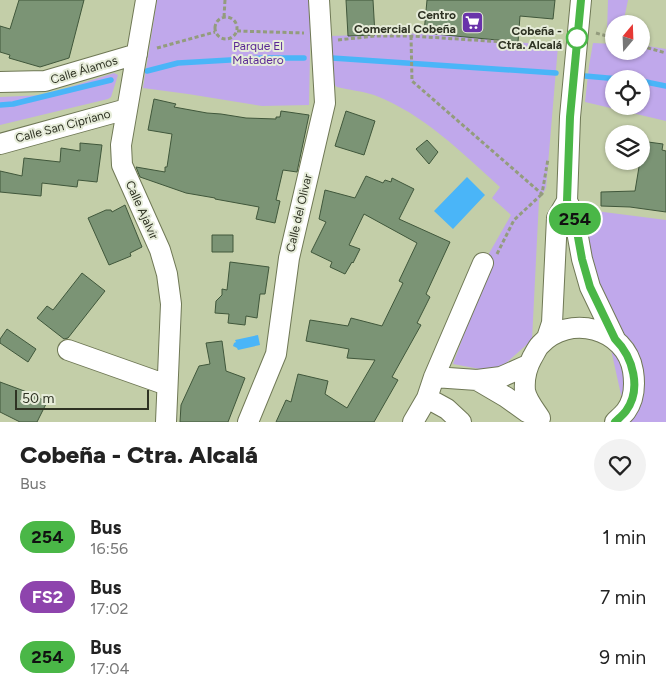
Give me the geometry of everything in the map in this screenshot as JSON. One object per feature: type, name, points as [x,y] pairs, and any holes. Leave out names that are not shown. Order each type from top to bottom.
[{"type":"street","name":"Calle Ajalvir","points":[[146,0],[121,144],[122,165],[160,250],[167,274],[171,304],[166,422]]},
{"type":"street","name":"Calle del Olivar","points":[[248,422],[276,354],[289,258],[325,103],[319,0]]},
{"type":"street","points":[[547,338],[552,323],[557,218],[567,201],[570,117],[581,0]]},
{"type":"street","name":"Calle Álamos","points":[[0,82],[46,82],[137,54]]},
{"type":"street","name":"Calle San Cipriano","points":[[0,144],[127,109]]},
{"type":"street","points":[[567,201],[574,215],[582,259],[590,287],[615,339]]},
{"type":"street","points":[[413,422],[426,398],[482,263]]},
{"type":"street","points":[[533,415],[526,392],[528,365],[539,346],[547,338],[568,328],[578,327],[594,329],[605,333],[621,345],[627,355],[632,366],[634,393],[624,418]]},
{"type":"street","points":[[68,350],[167,385]]},
{"type":"street","points":[[434,377],[477,380],[501,377],[528,365]]},
{"type":"street","points":[[477,380],[533,415]]},
{"type":"street","points":[[426,398],[447,409],[462,422]]},
{"type":"path","points":[[224,17],[225,0]]},
{"type":"path","points":[[224,17],[232,18],[238,27],[234,37],[227,40],[220,38],[215,32],[216,24],[224,17]]},
{"type":"path","points":[[237,31],[322,37],[411,36],[504,42]]},
{"type":"path","points":[[137,54],[215,32]]},
{"type":"path","points":[[411,36],[412,81],[542,194]]},
{"type":"path","points":[[650,49],[666,53]]},
{"type":"path","points":[[482,263],[495,258],[514,220],[542,194],[549,155]]},
{"type":"green space","name":"Parque El Matadero","points":[[157,0],[311,0],[309,105],[262,106],[143,88]]},
{"type":"green space","points":[[608,0],[628,0],[625,15],[608,15]]},
{"type":"green space","points":[[424,33],[558,46],[546,188],[539,200],[532,340],[496,372],[453,364],[491,261],[487,257],[511,215],[492,198],[500,187],[426,123],[374,95],[337,87],[332,83],[330,36]]},
{"type":"green space","points":[[593,43],[605,44],[605,60],[650,60],[650,46],[666,49],[666,121],[640,115],[650,115],[650,70],[605,70],[605,107],[585,102]]},
{"type":"green space","points":[[114,73],[118,75],[111,97],[108,99],[0,125],[0,97],[45,95]]},
{"type":"green space","points":[[580,209],[666,220],[666,422],[627,422]]},
{"type":"water","points":[[467,177],[485,195],[453,229],[434,211]]},
{"type":"water","points":[[258,335],[260,345],[238,350],[233,346],[236,342],[235,340]]},
{"type":"building","points":[[19,0],[84,0],[69,58],[40,67],[9,58],[10,55],[0,52],[0,26],[10,29]]},
{"type":"building","points":[[346,0],[373,0],[375,35],[348,36]]},
{"type":"building","name":"Centro Comercial Cobeña","points":[[427,0],[555,0],[553,19],[520,16],[518,42],[424,33]]},
{"type":"building","points":[[154,99],[176,104],[174,107],[246,118],[276,119],[276,117],[280,117],[281,111],[309,115],[297,172],[283,170],[276,200],[280,201],[275,223],[256,219],[259,207],[186,193],[140,177],[136,167],[165,172],[165,167],[167,167],[172,134],[148,130]]},
{"type":"building","points":[[346,111],[375,121],[364,155],[335,146]]},
{"type":"building","points":[[427,140],[438,152],[429,164],[416,149]]},
{"type":"building","points":[[650,142],[663,144],[662,150],[666,151],[666,212],[630,207],[601,206],[601,192],[635,191],[638,170],[650,170]]},
{"type":"building","points":[[80,143],[102,145],[97,182],[78,180],[77,187],[42,183],[41,196],[0,192],[0,171],[22,176],[24,158],[60,162],[61,148],[80,151]]},
{"type":"building","points":[[366,176],[383,183],[385,180],[391,182],[392,178],[414,189],[399,219],[450,242],[426,294],[430,297],[417,323],[421,325],[392,377],[398,380],[374,422],[276,422],[286,400],[291,402],[298,374],[328,381],[325,394],[347,408],[375,360],[347,358],[349,349],[306,341],[310,320],[348,326],[351,318],[382,326],[403,283],[399,281],[417,243],[364,214],[349,245],[360,249],[345,274],[330,267],[332,262],[311,252],[326,222],[319,219],[325,190],[355,198]]},
{"type":"building","points":[[125,205],[142,247],[130,253],[131,256],[109,265],[88,218],[106,210],[111,210],[112,212]]},
{"type":"building","points":[[212,235],[233,235],[233,252],[212,252]]},
{"type":"building","points":[[230,262],[269,267],[265,294],[260,294],[257,318],[246,316],[245,325],[228,323],[229,314],[215,313],[216,301],[222,295],[222,289],[227,290]]},
{"type":"building","points":[[82,273],[105,291],[68,338],[64,339],[37,318],[47,306],[53,310]]},
{"type":"building","points":[[7,329],[36,349],[28,362],[0,343],[0,339]]},
{"type":"building","points":[[222,341],[226,371],[245,378],[228,422],[180,422],[181,405],[199,366],[210,364],[206,343]]},
{"type":"building","points":[[0,382],[47,402],[37,422],[20,422],[0,412]]},
{"type":"waterway","points":[[147,71],[178,63],[264,58],[304,58]]},
{"type":"waterway","points":[[332,58],[556,73]]},
{"type":"waterway","points":[[585,76],[605,78]]},
{"type":"waterway","points":[[0,105],[13,104],[111,80]]},
{"type":"waterway","points":[[650,83],[666,86]]},
{"type":"bus line","name":"254","points":[[581,0],[570,117],[567,201],[574,215],[582,259],[590,287],[615,339],[621,345],[632,366],[634,393],[626,411],[615,422]]},
{"type":"place","name":"Centro Comercial Cobeña","points":[[472,22]]},
{"type":"place","name":"Cobeña - Ctra. Alcalá","points":[[577,38]]}]
